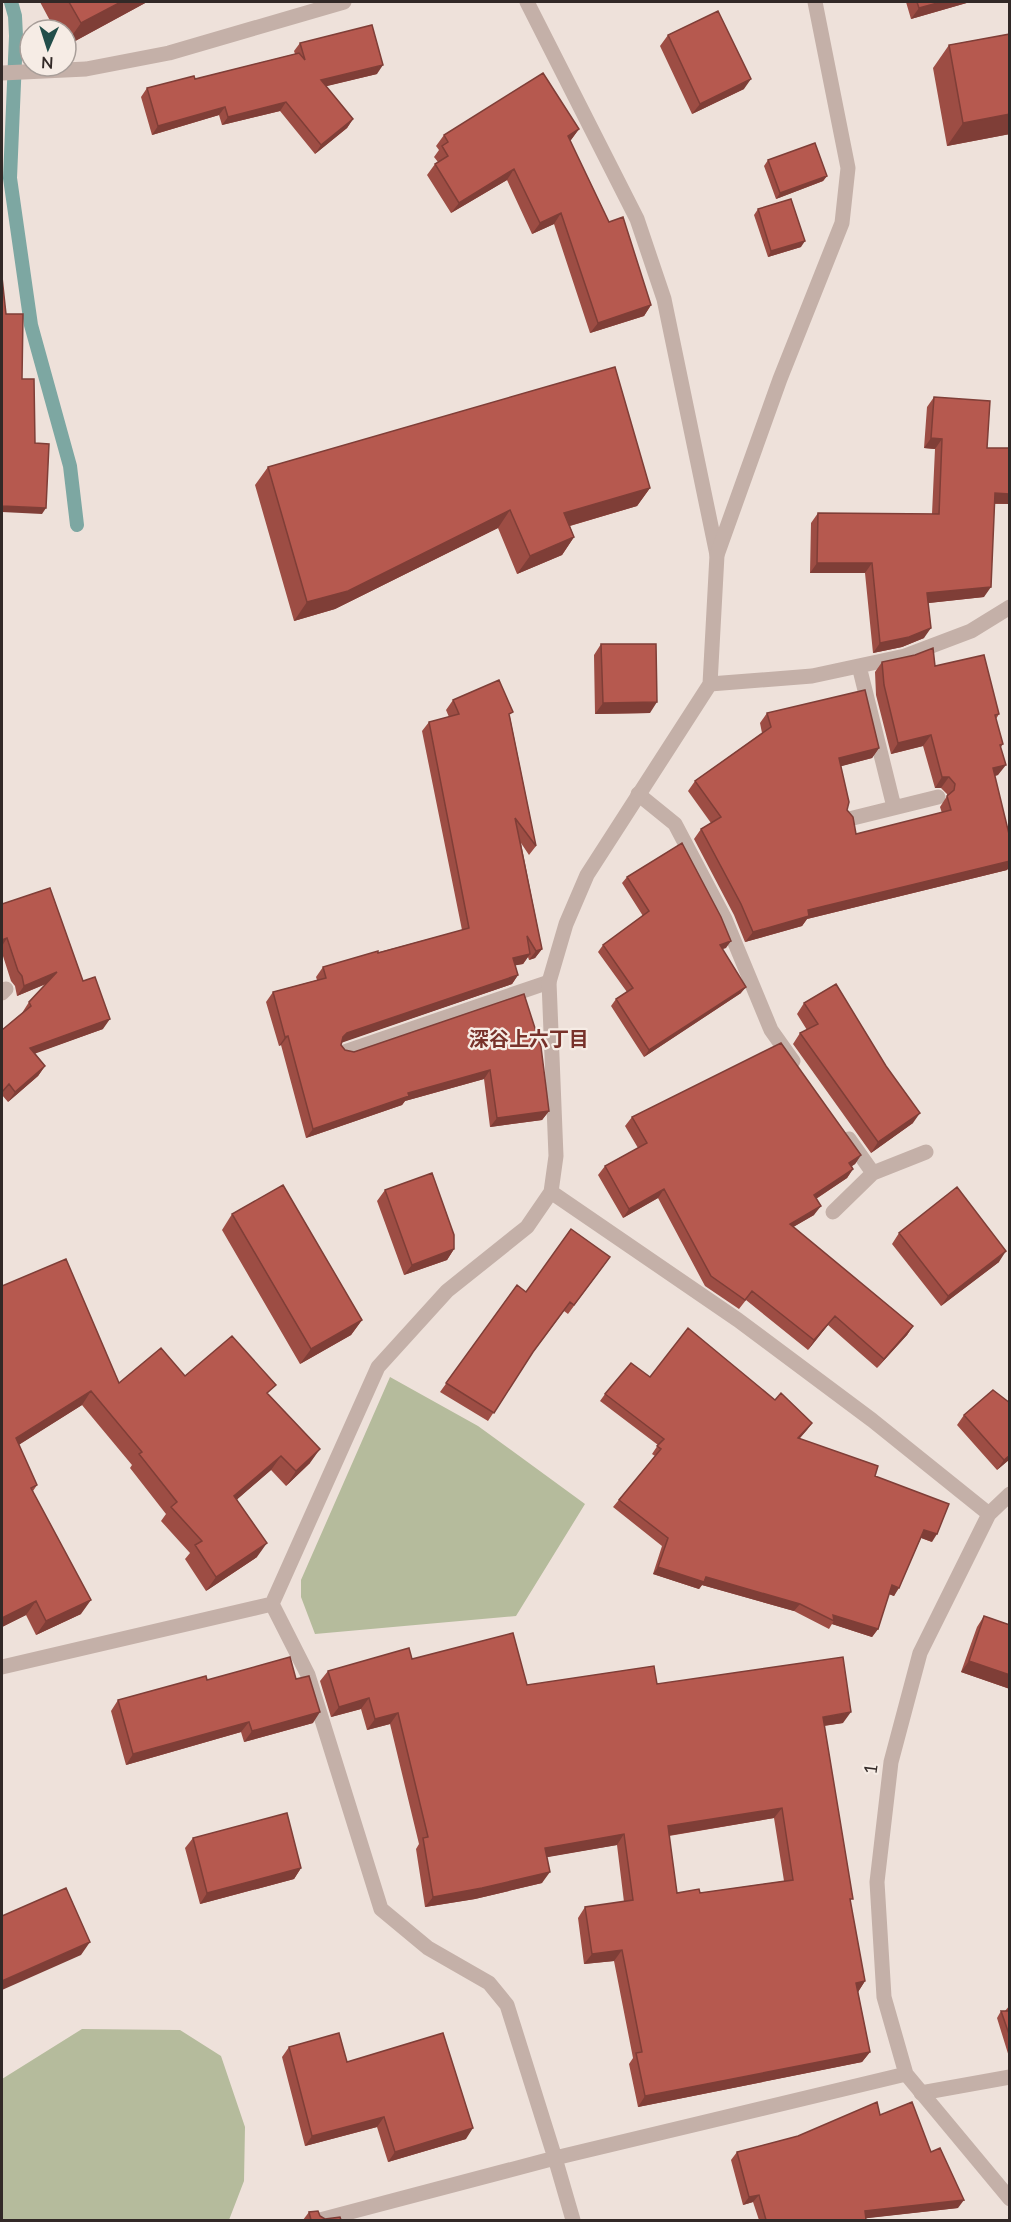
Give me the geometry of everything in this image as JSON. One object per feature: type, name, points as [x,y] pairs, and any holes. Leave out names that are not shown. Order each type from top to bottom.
[{"type":"street","points":[[2,73],[86,69],[169,53],[344,2]]},
{"type":"street","points":[[272,1604],[378,1367],[447,1291],[527,1227],[551,1192],[556,1156],[549,982],[566,924],[587,875],[710,684],[717,555],[664,299],[640,229],[527,2]]},
{"type":"street","points":[[717,555],[780,379],[842,223],[848,168],[815,2]]},
{"type":"street","points":[[710,684],[812,676],[905,656],[971,631],[1010,607]]},
{"type":"street","points":[[859,666],[894,807]]},
{"type":"street","points":[[638,794],[675,824],[725,919],[771,1030],[805,1077]]},
{"type":"street","points":[[849,819],[938,797]]},
{"type":"street","points":[[344,1052],[549,982]]},
{"type":"street","points":[[839,1125],[873,1173]]},
{"type":"street","points":[[833,1212],[873,1173],[926,1152]]},
{"type":"street","points":[[551,1192],[738,1320],[872,1420],[989,1514]]},
{"type":"street","name":"1","points":[[906,2074],[884,1997],[877,1882],[891,1762],[920,1653],[989,1514],[1010,1494]]},
{"type":"street","points":[[2,1667],[272,1604]]},
{"type":"street","points":[[272,1604],[308,1676],[381,1910],[428,1948],[489,1983],[507,2005],[573,2220]]},
{"type":"street","points":[[320,2220],[555,2158],[906,2074],[1010,2199]]},
{"type":"street","points":[[921,2093],[1010,2077]]},
{"type":"green space","points":[[390,1377],[478,1426],[585,1504],[516,1616],[315,1634],[301,1597],[301,1580]]},
{"type":"green space","points":[[82,2029],[180,2030],[221,2056],[245,2127],[244,2181],[229,2220],[2,2220],[2,2079]]},
{"type":"building","points":[[69,2],[121,2],[81,23]]},
{"type":"building","points":[[917,2],[941,2],[919,8]]},
{"type":"building","points":[[718,11],[751,79],[700,104],[668,35]]},
{"type":"building","points":[[372,25],[383,65],[321,80],[353,119],[321,145],[286,102],[228,117],[225,107],[158,126],[147,88],[194,76],[195,79],[299,53],[305,60],[300,43]]},
{"type":"building","points":[[1010,34],[1010,114],[963,123],[949,45]]},
{"type":"building","points":[[543,73],[579,129],[568,136],[609,222],[623,217],[651,305],[598,323],[561,213],[540,223],[514,169],[459,203],[435,164],[448,156],[442,146],[448,142],[444,135]]},
{"type":"building","points":[[815,143],[827,176],[780,193],[768,160]]},
{"type":"building","points":[[791,199],[805,241],[771,251],[758,209]]},
{"type":"building","points":[[2,277],[6,314],[23,314],[22,379],[34,379],[35,443],[49,444],[46,508],[2,506]]},
{"type":"building","points":[[615,367],[650,488],[564,513],[574,537],[530,556],[510,510],[348,591],[307,602],[268,467]]},
{"type":"building","points":[[934,397],[990,401],[987,448],[1010,448],[1010,494],[995,493],[991,587],[927,593],[931,628],[909,637],[880,643],[872,563],[817,563],[818,513],[939,514],[942,439],[931,438]]},
{"type":"building","points":[[601,644],[656,644],[657,702],[603,703]]},
{"type":"building","points":[[933,648],[935,666],[984,655],[999,714],[995,715],[1006,765],[993,768],[1010,838],[1010,861],[808,910],[809,916],[753,932],[741,904],[701,829],[721,817],[695,781],[771,727],[767,713],[865,690],[879,748],[839,758],[849,802],[847,810],[853,817],[856,834],[951,810],[947,796],[954,790],[955,784],[949,777],[942,777],[931,735],[898,743],[884,685],[882,662],[915,655]]},
{"type":"building","points":[[499,680],[513,712],[509,714],[536,846],[515,818],[542,949],[536,951],[527,936],[530,954],[513,958],[518,975],[347,1033],[341,1045],[345,1050],[354,1052],[524,994],[541,1047],[549,1111],[497,1118],[490,1070],[408,1093],[409,1096],[313,1129],[288,1036],[285,1037],[273,992],[326,978],[323,967],[469,928],[429,722],[459,714],[453,700]]},
{"type":"building","points":[[682,843],[731,941],[720,945],[746,987],[649,1050],[616,999],[633,988],[603,945],[649,911],[627,877]]},
{"type":"building","points":[[50,888],[83,981],[95,977],[110,1019],[30,1048],[45,1066],[15,1092],[9,1084],[2,1092],[2,1030],[31,1006],[29,1002],[57,972],[24,986],[7,938],[2,940],[2,904]]},
{"type":"building","points":[[836,984],[886,1066],[920,1113],[878,1142],[800,1033],[818,1024],[804,1003]]},
{"type":"building","points":[[781,1043],[861,1155],[849,1163],[853,1169],[814,1195],[821,1206],[790,1224],[913,1326],[884,1359],[835,1316],[814,1340],[752,1291],[745,1300],[711,1276],[664,1189],[629,1209],[605,1166],[647,1143],[632,1117]]},
{"type":"building","points":[[432,1173],[454,1235],[454,1249],[412,1265],[385,1190]]},
{"type":"building","points":[[283,1185],[362,1320],[311,1349],[232,1214]]},
{"type":"building","points":[[957,1187],[1006,1251],[948,1296],[899,1233]]},
{"type":"building","points":[[571,1229],[610,1257],[574,1305],[570,1302],[533,1352],[494,1413],[446,1383],[517,1285],[526,1292]]},
{"type":"building","points":[[66,1259],[119,1383],[161,1348],[185,1376],[232,1336],[276,1385],[267,1393],[320,1449],[296,1471],[281,1456],[234,1496],[267,1543],[216,1577],[195,1545],[202,1541],[171,1507],[177,1502],[139,1454],[142,1452],[91,1391],[16,1438],[37,1485],[31,1488],[91,1600],[46,1621],[36,1601],[2,1618],[2,1286]]},
{"type":"building","points":[[688,1328],[775,1400],[781,1393],[812,1423],[798,1438],[878,1466],[875,1476],[949,1504],[937,1534],[924,1530],[899,1588],[892,1585],[878,1629],[833,1615],[834,1621],[800,1604],[706,1577],[704,1582],[658,1567],[668,1538],[619,1500],[661,1449],[657,1446],[664,1439],[605,1394],[631,1363],[650,1377]]},
{"type":"building","points":[[993,1390],[1010,1403],[1010,1455],[1004,1460],[964,1415]]},
{"type":"building","points":[[984,1616],[1010,1625],[1010,1675],[969,1661]]},
{"type":"building","points":[[513,1633],[527,1685],[654,1666],[657,1684],[843,1657],[851,1712],[823,1717],[853,1899],[850,1899],[865,1981],[856,1983],[870,2052],[645,2096],[636,2053],[642,2052],[622,1950],[592,1954],[585,1907],[633,1900],[624,1834],[545,1848],[550,1872],[433,1897],[423,1838],[428,1837],[398,1713],[375,1719],[369,1698],[339,1707],[328,1671],[409,1648],[412,1659]],"holes":[[[782,1808],[793,1880],[700,1893],[699,1889],[677,1893],[668,1826]]]},
{"type":"building","points":[[290,1657],[296,1679],[309,1676],[320,1712],[252,1731],[249,1722],[133,1754],[118,1700],[206,1676],[207,1680]]},
{"type":"building","points":[[287,1813],[301,1868],[207,1893],[193,1838]]},
{"type":"building","points":[[66,1888],[90,1942],[2,1981],[2,1916]]},
{"type":"building","points":[[1001,2011],[1010,2011],[1010,2037]]},
{"type":"building","points":[[339,2033],[347,2062],[443,2033],[473,2128],[395,2152],[384,2117],[312,2136],[289,2047]]},
{"type":"building","points":[[877,2102],[880,2115],[912,2102],[931,2152],[940,2148],[964,2200],[865,2211],[866,2220],[766,2220],[759,2195],[749,2197],[737,2152],[798,2136]]},
{"type":"building","points":[[318,2211],[325,2219],[340,2217],[341,2220],[311,2220],[309,2212]]},
{"type":"waterway","points":[[11,2],[15,16],[16,36],[10,178],[31,325],[70,466],[77,525]]},
{"type":"district","name":"深谷上六丁目","points":[[529,1039]]}]
